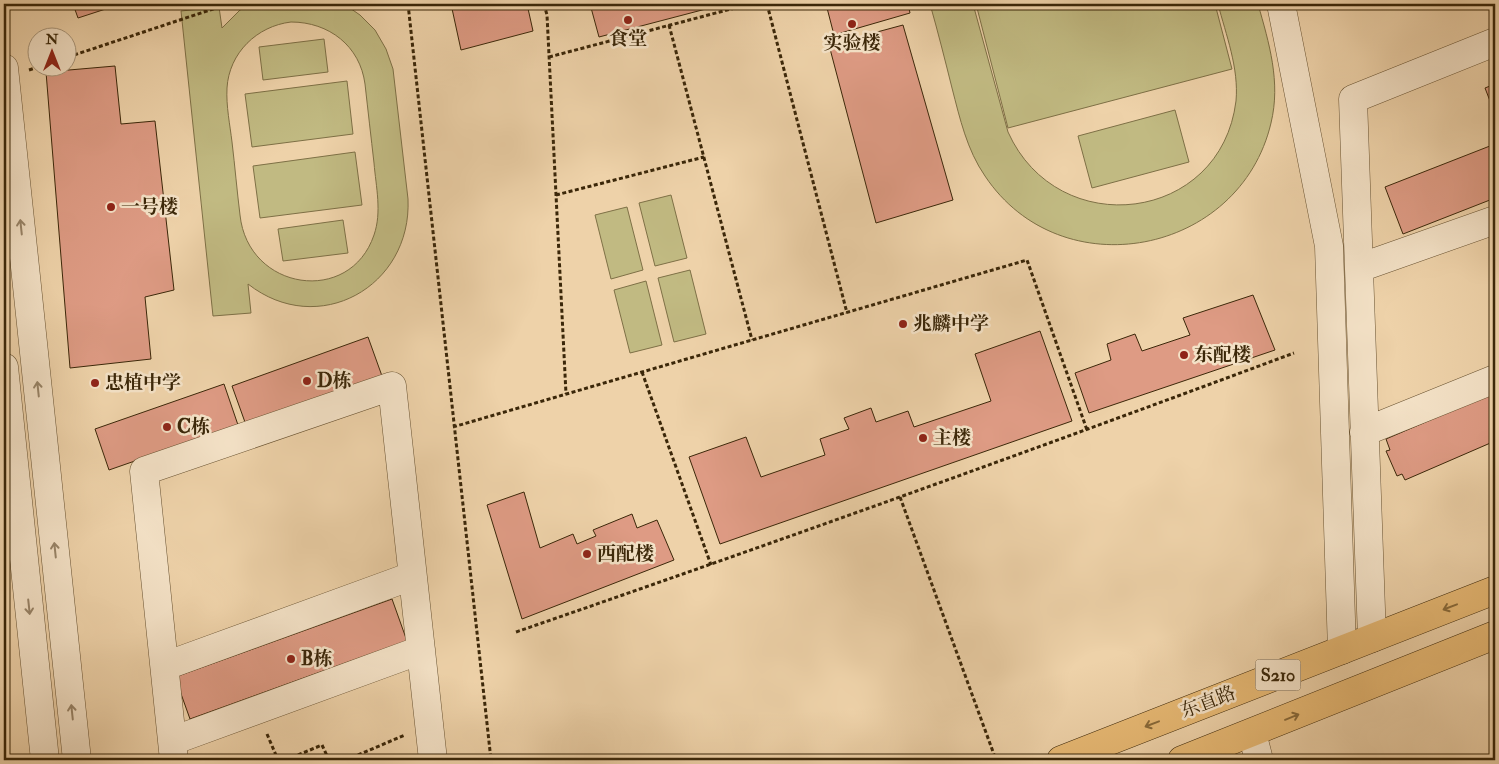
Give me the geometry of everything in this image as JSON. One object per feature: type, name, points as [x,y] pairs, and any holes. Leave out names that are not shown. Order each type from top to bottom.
[{"type":"main road","name":"东直路","points":[[1061,760],[1495,590]]},
{"type":"main road","name":"S210","points":[[1182,760],[1495,635]]},
{"type":"street","points":[[1281,4],[1329,246],[1342,650]]},
{"type":"street","points":[[1372,638],[1353,99],[1495,42]]},
{"type":"street","points":[[4,68],[77,760]]},
{"type":"street","points":[[1359,268],[1495,220]]},
{"type":"street","points":[[4,367],[14,562],[45,760]]},
{"type":"street","points":[[1364,432],[1495,379]]},
{"type":"street","points":[[420,650],[173,751],[144,471],[392,386],[432,760]]},
{"type":"street","points":[[164,666],[412,576]]},
{"type":"street","points":[[1252,733],[1259,760]]},
{"type":"path","points":[[78,54],[228,4]]},
{"type":"path","points":[[408,4],[491,760]]},
{"type":"path","points":[[544,4],[547,15],[566,394]]},
{"type":"path","points":[[549,57],[750,4]]},
{"type":"path","points":[[767,4],[847,313]]},
{"type":"path","points":[[669,25],[752,340]]},
{"type":"path","points":[[556,195],[704,157]]},
{"type":"path","points":[[453,427],[1027,260],[1087,430]]},
{"type":"path","points":[[516,632],[711,565],[1087,430],[1294,353]]},
{"type":"path","points":[[642,372],[711,565]]},
{"type":"path","points":[[900,497],[996,760]]},
{"type":"path","points":[[346,760],[429,724]]},
{"type":"path","points":[[286,760],[322,745],[329,760]]},
{"type":"shaded area","points":[[251,4],[344,4],[360,15],[375,30],[386,49],[393,69],[408,199],[405,230],[395,257],[378,279],[356,295],[330,304],[303,306],[275,300],[248,284],[251,313],[213,316],[181,11],[219,7],[222,28],[240,10]],"holes":[[[291,22],[318,26],[340,39],[357,58],[362,70],[378,199],[378,217],[374,235],[362,258],[344,273],[323,280],[301,280],[280,273],[261,260],[247,241],[240,215],[227,102],[227,88],[233,63],[247,43],[267,29]]]},
{"type":"shaded area","points":[[930,4],[973,4],[1008,132],[1032,168],[1063,191],[1098,203],[1135,204],[1170,194],[1201,173],[1224,142],[1236,101],[1236,76],[1218,4],[1258,4],[1272,63],[1275,93],[1271,123],[1253,168],[1224,203],[1187,228],[1145,242],[1101,244],[1057,234],[1018,212],[985,176],[973,156],[961,123]]},
{"type":"shaded area","points":[[976,4],[1215,4],[1232,69],[1008,128]]},
{"type":"shaded area","points":[[324,39],[328,72],[263,80],[259,47]]},
{"type":"shaded area","points":[[347,81],[353,134],[252,147],[245,94]]},
{"type":"shaded area","points":[[1175,110],[1189,162],[1092,188],[1078,136]]},
{"type":"shaded area","points":[[355,152],[362,205],[260,218],[253,166]]},
{"type":"shaded area","points":[[671,195],[687,258],[655,266],[639,203]]},
{"type":"shaded area","points":[[627,207],[643,270],[611,279],[595,215]]},
{"type":"shaded area","points":[[343,220],[348,253],[283,261],[278,229]]},
{"type":"shaded area","points":[[690,270],[706,334],[674,342],[658,278]]},
{"type":"shaded area","points":[[646,281],[662,345],[630,353],[614,290]]},
{"type":"building","points":[[73,4],[121,4],[78,18]]},
{"type":"building","points":[[451,4],[527,4],[533,31],[461,50]]},
{"type":"building","name":"食堂","points":[[590,4],[725,4],[599,37]]},
{"type":"building","name":"实验楼","points":[[826,4],[908,4],[910,13],[834,35]]},
{"type":"building","points":[[903,25],[953,200],[876,223],[829,45]]},
{"type":"building","name":"一号楼","points":[[115,66],[121,124],[155,121],[174,290],[145,297],[151,359],[70,368],[46,78],[78,78],[78,69]]},
{"type":"building","points":[[1495,84],[1495,114],[1485,88]]},
{"type":"building","points":[[1495,144],[1495,198],[1403,234],[1385,187]]},
{"type":"building","name":"东配楼","points":[[1253,295],[1275,350],[1089,413],[1075,373],[1111,360],[1107,344],[1135,334],[1142,351],[1190,335],[1183,318]]},
{"type":"building","name":"主楼","points":[[1040,331],[1072,421],[720,544],[689,457],[746,437],[761,477],[825,455],[820,439],[849,429],[844,418],[871,408],[876,422],[908,411],[914,427],[991,401],[975,354]]},
{"type":"building","name":"D栋","points":[[368,337],[382,376],[246,425],[232,386]]},
{"type":"building","name":"C栋","points":[[224,384],[238,425],[109,470],[95,429]]},
{"type":"building","points":[[1495,392],[1495,441],[1405,480],[1402,474],[1397,476],[1386,451],[1390,450],[1386,439]]},
{"type":"building","name":"西配楼","points":[[524,492],[540,548],[573,534],[577,544],[596,536],[593,530],[632,514],[637,528],[657,520],[674,560],[522,619],[487,505]]},
{"type":"building","name":"B栋","points":[[392,599],[407,641],[190,719],[175,677]]},
{"type":"place","name":"食堂","points":[[628,20]]},
{"type":"place","name":"实验楼","points":[[852,24]]},
{"type":"place","name":"一号楼","points":[[111,207]]},
{"type":"place","name":"兆麟中学","points":[[903,324]]},
{"type":"place","name":"东配楼","points":[[1184,355]]},
{"type":"place","name":"D栋","points":[[307,381]]},
{"type":"place","name":"忠植中学","points":[[95,383]]},
{"type":"place","name":"C栋","points":[[167,427]]},
{"type":"place","name":"主楼","points":[[923,438]]},
{"type":"place","name":"西配楼","points":[[587,554]]},
{"type":"place","name":"B栋","points":[[291,659]]}]
